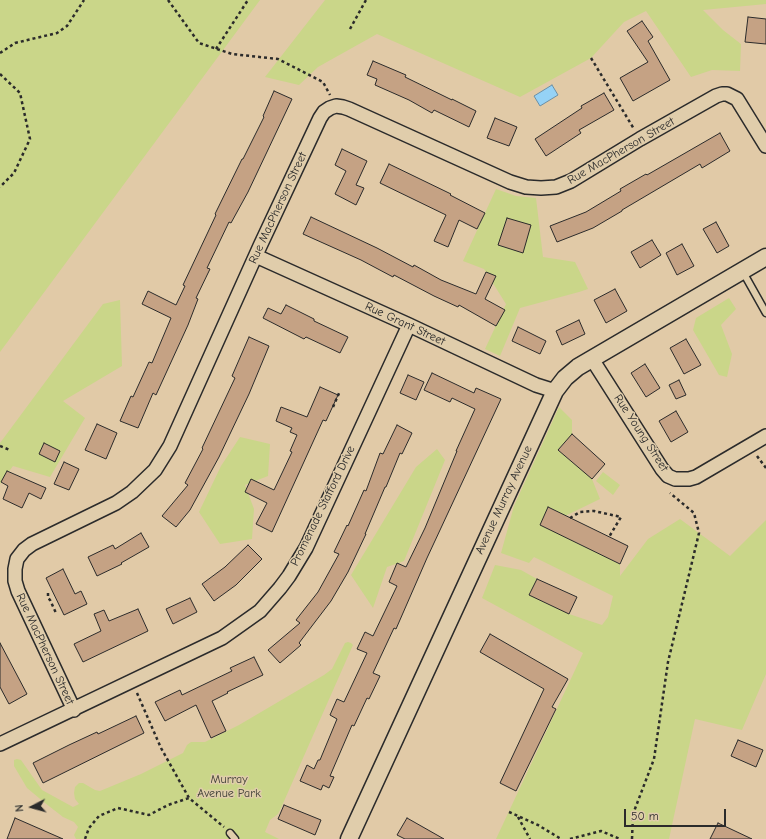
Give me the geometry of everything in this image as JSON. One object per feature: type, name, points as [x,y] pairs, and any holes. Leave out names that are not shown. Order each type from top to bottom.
[{"type":"street","name":"Rue MacPherson Street","points":[[74,710],[18,591],[15,581],[17,559],[24,550],[32,544],[116,503],[132,492],[155,470],[170,446],[256,256],[324,112],[336,106],[343,106],[510,182],[526,187],[556,187],[571,181],[716,96],[727,94],[737,99],[741,103],[766,146]]},
{"type":"street","name":"Rue Grant Street","points":[[256,256],[409,325],[536,385],[555,391]]},
{"type":"street","name":"Avenue Murray Avenue","points":[[349,839],[555,391],[565,378],[578,367],[766,257]]},
{"type":"street","name":"Promenade Stafford Drive","points":[[0,744],[74,710],[222,638],[260,611],[280,588],[306,548],[409,325]]},
{"type":"street","name":"Rue Young Street","points":[[592,359],[662,469],[668,476],[675,479],[689,479],[696,477],[766,436]]},
{"type":"lane","points":[[742,271],[766,313]]},
{"type":"lane","points":[[230,833],[235,839]]},
{"type":"path","points":[[0,54],[15,43],[57,33],[67,26],[84,0]]},
{"type":"path","points":[[168,0],[199,43],[232,54],[278,59],[323,82],[336,106]]},
{"type":"path","points":[[216,48],[248,0]]},
{"type":"path","points":[[350,29],[366,0]]},
{"type":"path","points":[[591,58],[640,140]]},
{"type":"path","points":[[0,74],[20,92],[30,139],[14,173],[0,187]]},
{"type":"path","points":[[333,406],[340,391]]},
{"type":"path","points":[[0,446],[10,450]]},
{"type":"path","points":[[756,455],[766,468]]},
{"type":"path","points":[[632,839],[633,814],[654,759],[668,662],[699,533],[694,514],[670,493]]},
{"type":"path","points":[[570,518],[580,512],[594,511],[621,517],[609,537]]},
{"type":"path","points":[[48,593],[48,598],[56,613]]},
{"type":"path","points":[[131,681],[161,748],[189,798],[230,833]]},
{"type":"path","points":[[85,839],[89,828],[99,816],[118,808],[149,815],[168,805],[189,798]]},
{"type":"path","points":[[509,812],[538,825],[561,839]]},
{"type":"path","points":[[517,816],[530,839]]},
{"type":"path","points":[[570,839],[601,831],[620,839]]},
{"type":"green space","points":[[0,0],[260,0],[0,352]]},
{"type":"green space","points":[[325,0],[766,0],[766,4],[703,10],[723,30],[741,44],[740,71],[712,70],[691,77],[646,11],[624,22],[591,58],[520,97],[377,34],[318,67],[299,85],[265,77]]},
{"type":"green space","points":[[496,189],[516,196],[536,198],[543,257],[575,262],[588,289],[520,308],[500,356],[485,349],[506,304],[484,269],[463,261]]},
{"type":"green space","points":[[729,298],[736,309],[721,325],[732,354],[727,377],[719,375],[693,330],[696,318]]},
{"type":"green space","points":[[120,300],[122,366],[63,401],[85,418],[50,477],[13,466],[0,484],[0,443],[103,304]]},
{"type":"green space","points":[[559,407],[572,420],[572,434],[558,450],[592,479],[600,499],[565,516],[548,508],[540,525],[620,564],[620,576],[648,539],[680,519],[730,556],[766,520],[766,674],[742,730],[695,719],[669,839],[496,839],[583,653],[482,598],[495,565],[521,570],[537,579],[529,595],[569,614],[602,625],[608,617],[613,596],[534,557],[529,563],[501,553],[514,506]]},
{"type":"green space","points":[[240,437],[270,444],[268,476],[245,485],[254,509],[252,539],[220,544],[199,512],[221,466]]},
{"type":"green space","points":[[437,449],[445,460],[404,561],[387,567],[373,608],[351,575],[416,467]]},
{"type":"green space","points":[[603,472],[620,485],[613,495],[596,481]]},
{"type":"green space","name":"Murray Avenue Park","points":[[348,642],[353,645],[281,808],[278,814],[270,820],[265,832],[279,839],[76,839],[74,835],[78,827],[74,822],[63,817],[27,788],[14,766],[14,760],[21,760],[42,790],[73,807],[79,804],[75,799],[74,793],[75,787],[79,783],[83,783],[95,790],[100,791],[141,774],[183,753],[187,745],[191,742],[205,742],[239,725],[332,669],[345,643]]},
{"type":"water","points":[[552,85],[558,95],[540,106],[534,96]]},
{"type":"building","points":[[748,17],[766,19],[766,44],[745,42]]},
{"type":"building","points":[[642,21],[653,37],[648,41],[670,80],[633,101],[620,78],[648,62],[627,31]]},
{"type":"building","points":[[373,61],[406,75],[405,77],[476,111],[469,127],[434,110],[432,113],[409,100],[375,85],[377,79],[367,75]]},
{"type":"building","points":[[274,91],[292,99],[248,192],[231,223],[229,222],[207,268],[210,269],[196,298],[198,299],[188,325],[156,395],[153,393],[138,428],[120,421],[149,362],[152,363],[171,318],[142,304],[148,291],[176,305],[185,286],[183,285],[216,215],[215,214],[264,117],[263,116]]},
{"type":"building","points":[[604,93],[614,110],[579,130],[581,133],[546,156],[535,139],[582,108],[581,106]]},
{"type":"building","points":[[495,118],[517,127],[509,146],[487,138]]},
{"type":"building","points":[[720,133],[730,151],[702,168],[700,164],[593,228],[557,242],[550,226],[586,212],[621,191],[620,189]]},
{"type":"building","points":[[342,149],[367,161],[356,185],[364,188],[356,205],[335,194],[346,171],[335,165]]},
{"type":"building","points":[[389,164],[451,194],[450,195],[485,213],[477,229],[459,220],[448,247],[434,241],[446,215],[380,183]]},
{"type":"building","points":[[311,217],[377,248],[413,267],[414,265],[441,280],[476,294],[486,272],[496,276],[485,299],[505,310],[496,326],[459,305],[458,307],[394,275],[393,277],[361,260],[303,234]]},
{"type":"building","points":[[507,218],[531,225],[523,253],[498,245]]},
{"type":"building","points":[[716,222],[729,246],[717,253],[703,229]]},
{"type":"building","points":[[652,240],[661,255],[640,268],[631,252]]},
{"type":"building","points":[[682,244],[694,266],[677,275],[666,253]]},
{"type":"building","points":[[615,289],[627,311],[606,323],[594,300]]},
{"type":"building","points":[[286,305],[314,319],[314,321],[348,337],[340,353],[306,337],[304,339],[263,318],[268,308],[281,314]]},
{"type":"building","points":[[579,320],[585,334],[562,345],[556,331]]},
{"type":"building","points":[[518,327],[546,341],[540,354],[512,341]]},
{"type":"building","points":[[249,337],[269,346],[249,394],[219,457],[190,510],[176,527],[162,516],[188,485],[185,483],[203,449],[202,448],[235,378],[232,376]]},
{"type":"building","points":[[686,339],[701,365],[684,374],[670,348]]},
{"type":"building","points":[[645,364],[660,388],[646,397],[631,373]]},
{"type":"building","points":[[432,373],[474,393],[476,388],[501,399],[427,558],[396,629],[394,628],[373,673],[380,676],[369,699],[367,698],[354,726],[352,725],[330,776],[334,777],[329,788],[323,785],[321,790],[300,781],[307,765],[314,769],[318,760],[320,760],[337,719],[330,715],[337,699],[344,702],[367,653],[357,649],[365,632],[373,636],[397,586],[389,582],[397,563],[406,567],[425,528],[456,451],[475,409],[452,398],[450,402],[424,390]]},
{"type":"building","points":[[408,375],[424,382],[416,400],[400,393]]},
{"type":"building","points":[[679,380],[686,395],[676,399],[669,385]]},
{"type":"building","points":[[320,387],[338,395],[326,421],[323,420],[272,532],[256,524],[267,503],[245,492],[251,479],[274,490],[292,452],[290,451],[297,435],[290,432],[292,428],[276,421],[281,407],[307,417]]},
{"type":"building","points":[[676,411],[688,432],[671,442],[659,421]]},
{"type":"building","points":[[97,424],[117,433],[106,459],[85,450]]},
{"type":"building","points":[[397,425],[412,433],[402,454],[400,453],[366,534],[348,572],[331,601],[299,643],[301,645],[280,663],[268,650],[300,623],[296,620],[318,592],[339,554],[334,552],[347,525],[348,526],[364,490],[366,491],[380,453],[383,454]]},
{"type":"building","points":[[572,434],[605,464],[592,479],[558,450]]},
{"type":"building","points":[[44,443],[60,451],[55,462],[39,454]]},
{"type":"building","points":[[64,462],[79,469],[69,490],[54,484]]},
{"type":"building","points":[[7,471],[46,488],[41,499],[29,493],[22,508],[3,499],[8,486],[1,482]]},
{"type":"building","points":[[548,507],[628,546],[620,564],[540,525]]},
{"type":"building","points":[[141,533],[149,547],[121,563],[122,564],[97,576],[88,557],[113,545],[115,549]]},
{"type":"building","points":[[248,545],[262,559],[236,585],[214,601],[202,584],[225,567]]},
{"type":"building","points":[[63,569],[75,594],[81,591],[87,604],[64,615],[46,578]]},
{"type":"building","points":[[537,579],[577,597],[569,614],[529,595]]},
{"type":"building","points":[[190,598],[197,612],[173,624],[166,609]]},
{"type":"building","points":[[138,609],[148,631],[83,662],[74,644],[101,631],[94,614],[104,610],[109,621]]},
{"type":"building","points":[[490,634],[568,679],[552,707],[556,709],[516,791],[500,783],[544,689],[480,652]]},
{"type":"building","points":[[0,643],[27,694],[9,704],[0,687]]},
{"type":"building","points":[[254,657],[263,675],[227,692],[228,693],[212,701],[226,731],[211,738],[196,705],[165,721],[155,702],[180,690],[182,695],[232,671],[230,668]]},
{"type":"building","points":[[136,716],[144,733],[43,783],[33,763],[97,732],[98,734]]},
{"type":"building","points":[[738,740],[763,750],[756,767],[731,756]]},
{"type":"building","points":[[284,805],[321,820],[315,835],[278,819]]},
{"type":"building","points":[[15,818],[63,839],[7,839]]},
{"type":"building","points":[[407,818],[444,839],[405,839],[397,835]]},
{"type":"building","points":[[718,823],[752,839],[710,839]]}]
